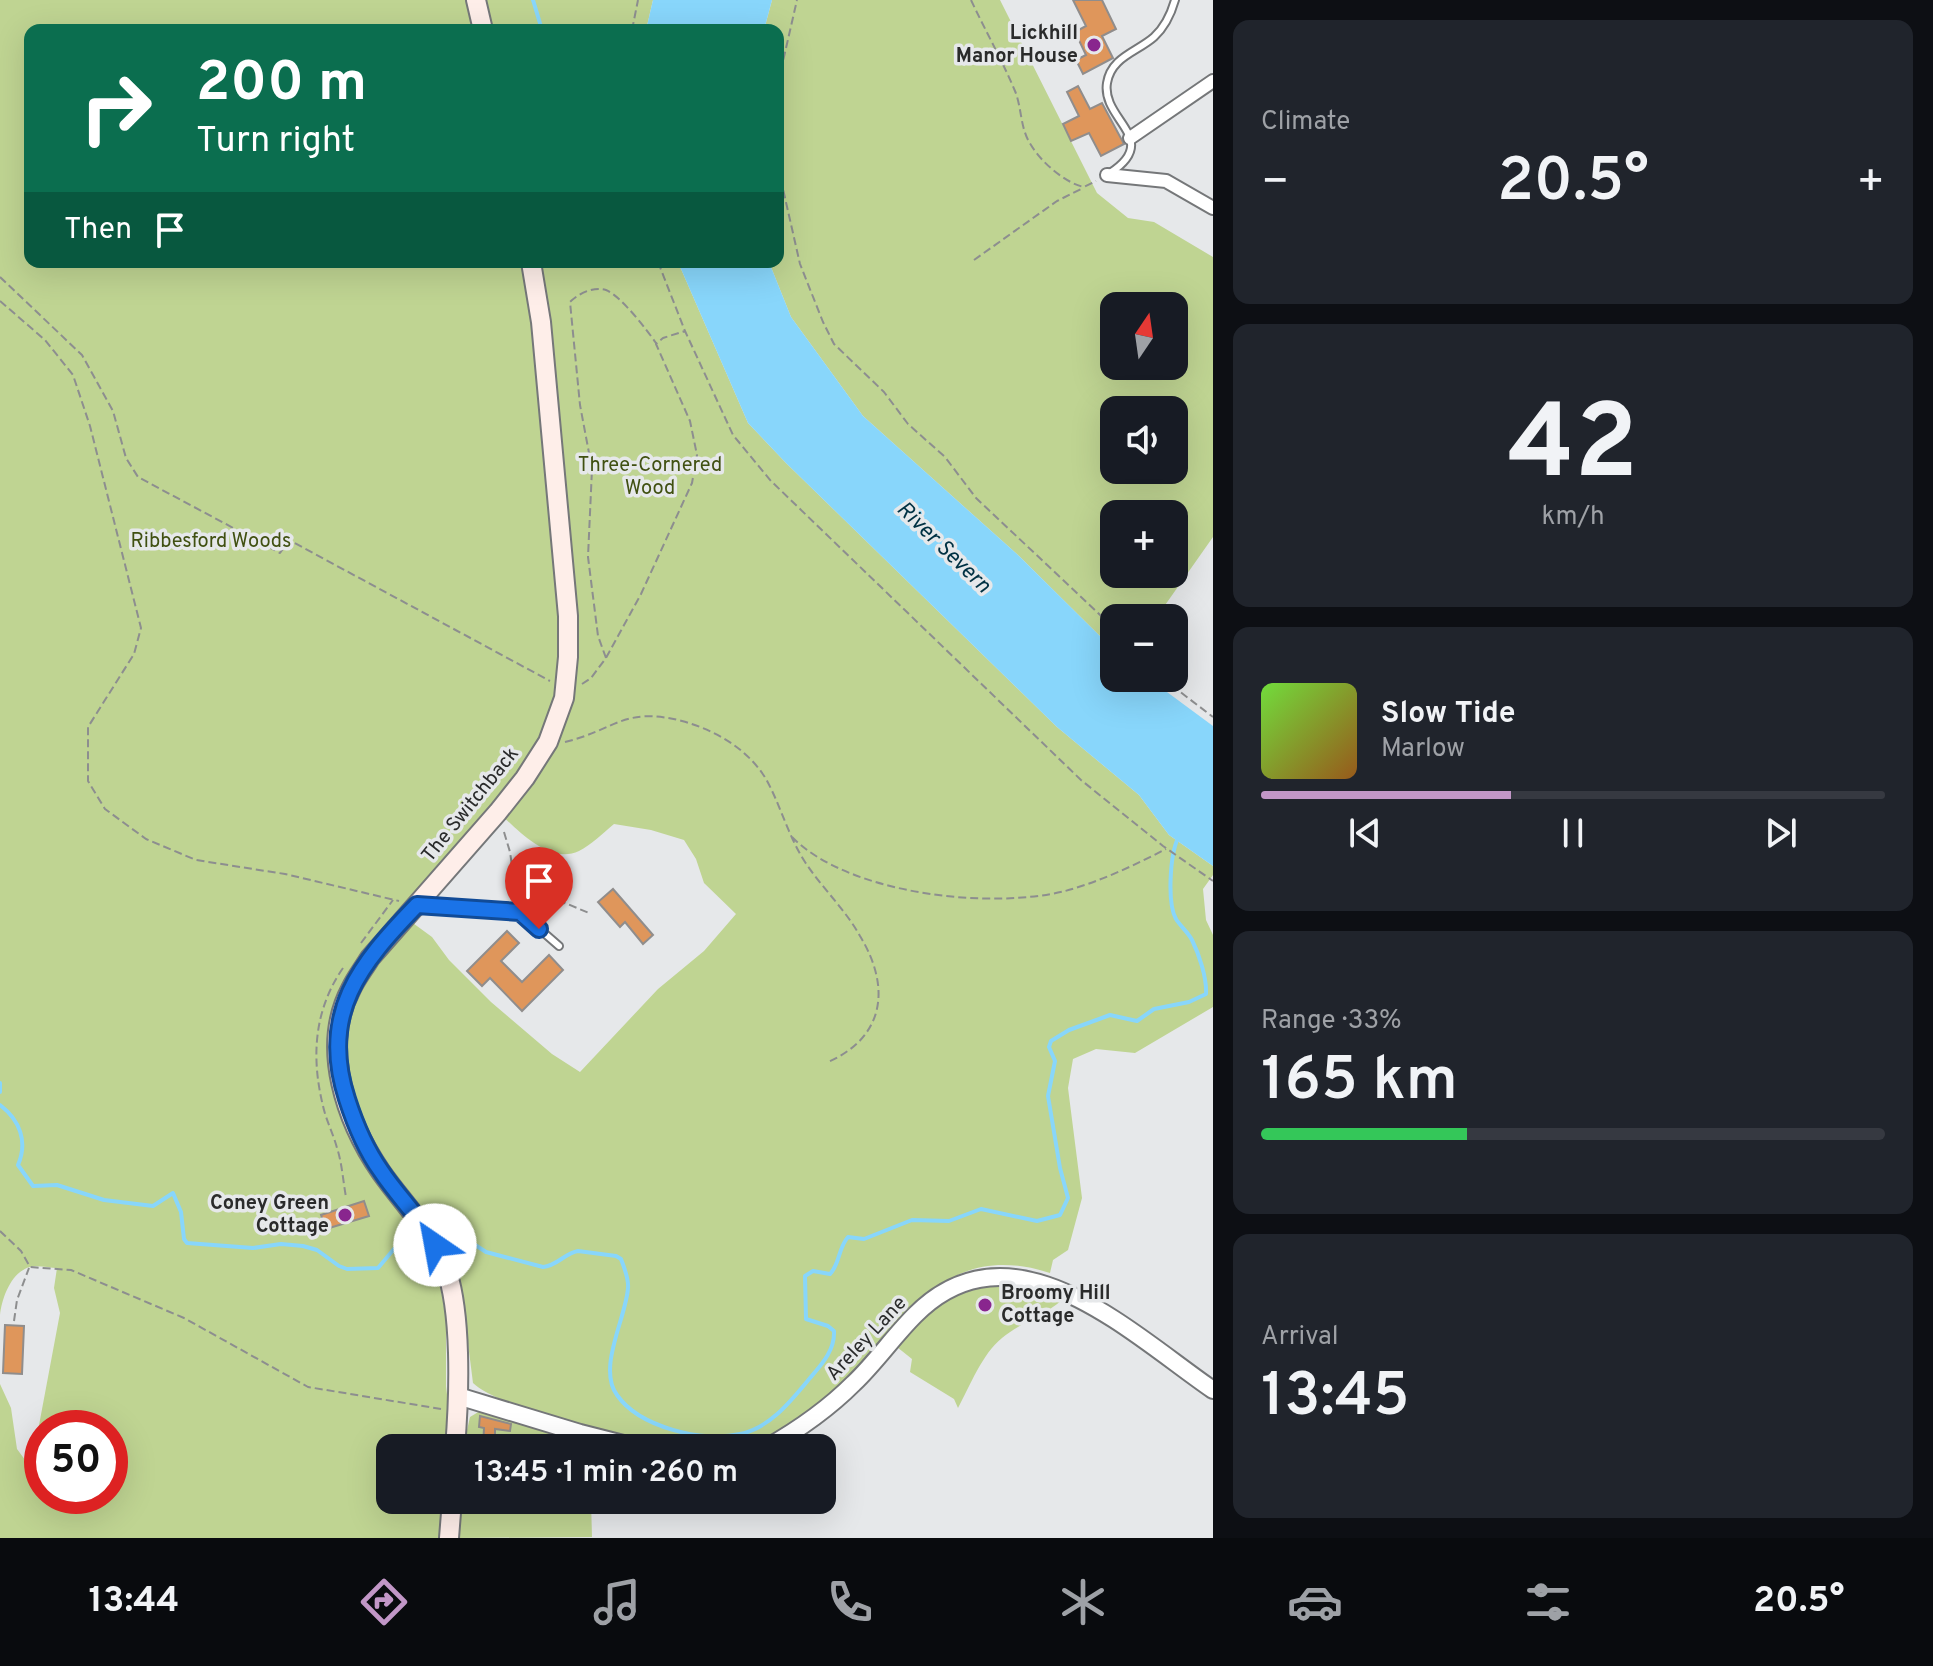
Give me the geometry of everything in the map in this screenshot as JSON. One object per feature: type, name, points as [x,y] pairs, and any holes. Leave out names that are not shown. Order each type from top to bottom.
[{"type":"main road","points":[[476,0],[482,24]]},
{"type":"main road","name":"The Switchback","points":[[456,1434],[458,1404],[454,1317],[443,1262],[427,1229],[370,1153],[349,1106],[336,1053],[341,1016],[350,990],[370,958],[525,778],[548,742],[565,689],[568,616],[556,461],[532,268]]},
{"type":"main road","points":[[449,1538],[451,1514]]},
{"type":"street","points":[[1130,138],[1208,84],[1213,98]]},
{"type":"street","points":[[1107,175],[1166,181],[1213,208]]},
{"type":"street","name":"Areley Lane","points":[[789,1434],[837,1400],[916,1314],[938,1295],[956,1286],[984,1279],[1023,1278],[1049,1285],[1083,1301],[1127,1327],[1213,1390]]},
{"type":"street","points":[[458,1404],[581,1434]]},
{"type":"lane","points":[[1107,175],[1128,157],[1132,148],[1130,138],[1107,95],[1109,74],[1129,52],[1152,38],[1170,15],[1175,0]]},
{"type":"lane","points":[[417,905],[520,912],[559,946]]},
{"type":"path","points":[[633,24],[638,0]]},
{"type":"path","points":[[784,57],[797,0]]},
{"type":"path","points":[[971,0],[1015,90],[1025,135],[1031,146],[1069,181],[1084,187]]},
{"type":"path","points":[[974,260],[1057,201],[1107,175]]},
{"type":"path","points":[[784,193],[800,264],[834,344],[884,392],[908,424],[945,457],[976,498],[1100,615]]},
{"type":"path","points":[[660,268],[685,331],[733,435],[771,481],[1081,780],[1213,881]]},
{"type":"path","points":[[0,277],[82,355],[113,411],[126,458],[138,477],[280,553],[289,540],[565,689],[575,688],[591,678],[606,658],[641,594],[692,483],[697,455],[690,421],[656,344],[642,322],[606,290],[578,294],[570,302],[580,405],[592,469],[588,557],[598,636],[606,658]]},
{"type":"path","points":[[0,301],[45,340],[73,375],[90,426],[141,628],[134,654],[88,727],[88,781],[105,809],[146,839],[196,860],[285,874],[417,905]]},
{"type":"path","points":[[656,344],[663,338],[685,331]]},
{"type":"path","points":[[1180,692],[1213,717]]},
{"type":"path","points":[[548,742],[575,739],[628,717],[668,718],[702,728],[732,744],[759,770],[805,862],[861,937],[877,981],[877,1009],[871,1028],[851,1051],[828,1062]]},
{"type":"path","points":[[498,812],[510,852],[520,912],[565,903],[589,913]]},
{"type":"path","points":[[789,834],[820,859],[870,882],[927,894],[967,897],[1041,895],[1068,890],[1166,848]]},
{"type":"path","points":[[0,1231],[21,1251],[30,1267]]},
{"type":"path","points":[[14,1321],[17,1300],[30,1267]]},
{"type":"path","points":[[30,1267],[71,1270],[184,1318],[308,1387],[458,1404]]},
{"type":"green space","points":[[0,0],[653,0],[647,24],[24,24],[24,268],[681,268],[748,423],[1057,727],[1139,795],[1169,835],[1213,866],[1213,875],[1203,889],[1206,920],[1213,935],[1213,1007],[1135,1053],[1096,1049],[1073,1059],[1068,1088],[1082,1198],[1068,1250],[1053,1260],[1050,1273],[1014,1265],[983,1267],[956,1276],[932,1291],[910,1311],[826,1400],[778,1434],[606,1434],[509,1403],[473,1383],[458,1264],[435,1225],[389,1169],[330,1066],[427,1244],[438,1273],[446,1318],[448,1434],[376,1434],[376,1514],[444,1514],[443,1538],[0,1538],[0,1384],[11,1408],[17,1449],[24,1458],[24,1514],[128,1514],[128,1410],[42,1410],[60,1313],[54,1288],[57,1268],[33,1266],[23,1270],[5,1294],[0,1315]],"holes":[[[498,812],[545,850],[568,854],[579,851],[614,824],[684,840],[696,859],[704,883],[736,914],[704,951],[658,989],[580,1072],[552,1054],[491,1002],[449,960],[432,937],[406,918]]]},
{"type":"green space","points":[[772,0],[1000,0],[1097,193],[1128,218],[1154,222],[1213,257],[1213,537],[1188,573],[1188,500],[1100,500],[1100,588],[1177,588],[1166,604],[1100,604],[1100,636],[1019,556],[863,416],[791,317],[771,268],[784,268],[784,24],[766,24]]},
{"type":"green space","points":[[1001,1285],[1047,1294],[1061,1301],[995,1345],[982,1361],[958,1408],[954,1399],[910,1372],[912,1359],[897,1347],[919,1322],[942,1304],[968,1291]]},
{"type":"green space","points":[[480,1411],[560,1434],[466,1434],[470,1417]]},
{"type":"green space","points":[[459,1514],[591,1514],[592,1537],[458,1538]]},
{"type":"water","points":[[653,0],[772,0],[766,24],[647,24]]},
{"type":"water","name":"River Severn","points":[[681,268],[771,268],[791,317],[863,416],[1019,556],[1100,636],[1100,692],[1167,692],[1213,726],[1213,866],[1169,835],[1139,795],[1057,727],[748,423]]},
{"type":"building","name":"Lickhill Manor House","points":[[1073,0],[1102,0],[1116,29],[1102,36],[1113,58],[1083,74],[1076,60],[1086,55],[1075,32],[1086,26]]},
{"type":"building","points":[[1078,86],[1090,109],[1102,103],[1124,144],[1101,156],[1089,133],[1071,141],[1063,124],[1079,116],[1067,92]]},
{"type":"building","points":[[613,889],[653,935],[643,944],[625,922],[620,927],[598,902]]},
{"type":"building","points":[[507,931],[519,943],[501,961],[522,982],[549,955],[563,970],[522,1011],[490,978],[482,986],[467,971]]},
{"type":"building","name":"Coney Green Cottage","points":[[364,1201],[369,1216],[326,1229],[321,1215]]},
{"type":"building","points":[[5,1325],[24,1326],[22,1374],[3,1373]]},
{"type":"building","points":[[480,1416],[511,1424],[510,1431],[495,1429],[495,1434],[484,1434],[484,1428],[479,1427]]},
{"type":"waterway","points":[[533,0],[540,24]]},
{"type":"waterway","points":[[437,1239],[466,1239],[486,1252],[543,1267],[578,1251],[616,1256],[621,1259],[628,1284],[611,1357],[612,1384],[617,1395],[640,1416],[691,1434],[725,1436],[761,1426],[787,1404],[830,1351],[834,1331],[806,1319],[805,1276],[813,1271],[830,1274],[848,1237],[864,1239],[912,1220],[949,1221],[981,1209],[1037,1221],[1060,1215],[1068,1198],[1048,1096],[1055,1061],[1049,1047],[1051,1041],[1069,1030],[1110,1015],[1137,1021],[1154,1009],[1189,1002],[1206,994],[1197,952],[1176,919],[1171,902],[1171,867],[1178,838]]},
{"type":"waterway","points":[[0,1083],[0,1092]]},
{"type":"waterway","points":[[0,1105],[13,1117],[20,1132],[22,1148],[18,1165],[33,1186],[57,1185],[104,1200],[153,1206],[173,1193],[181,1212],[187,1243],[253,1248],[281,1244],[303,1246],[317,1250],[347,1269],[378,1268],[394,1249],[424,1241]]},
{"type":"place","name":"Lickhill Manor House","points":[[1094,45]]},
{"type":"place","name":"Coney Green Cottage","points":[[345,1215]]},
{"type":"place","name":"Broomy Hill Cottage","points":[[985,1305]]},
{"type":"route","points":[[435,1245],[427,1229],[381,1171],[358,1129],[338,1068],[336,1053],[341,1016],[350,990],[370,958],[417,905],[520,912],[539,929]]},
{"type":"park label","name":"Three-Cornered Wood","points":[[650,478]]},
{"type":"park label","name":"Ribbesford Woods","points":[[211,542]]}]
